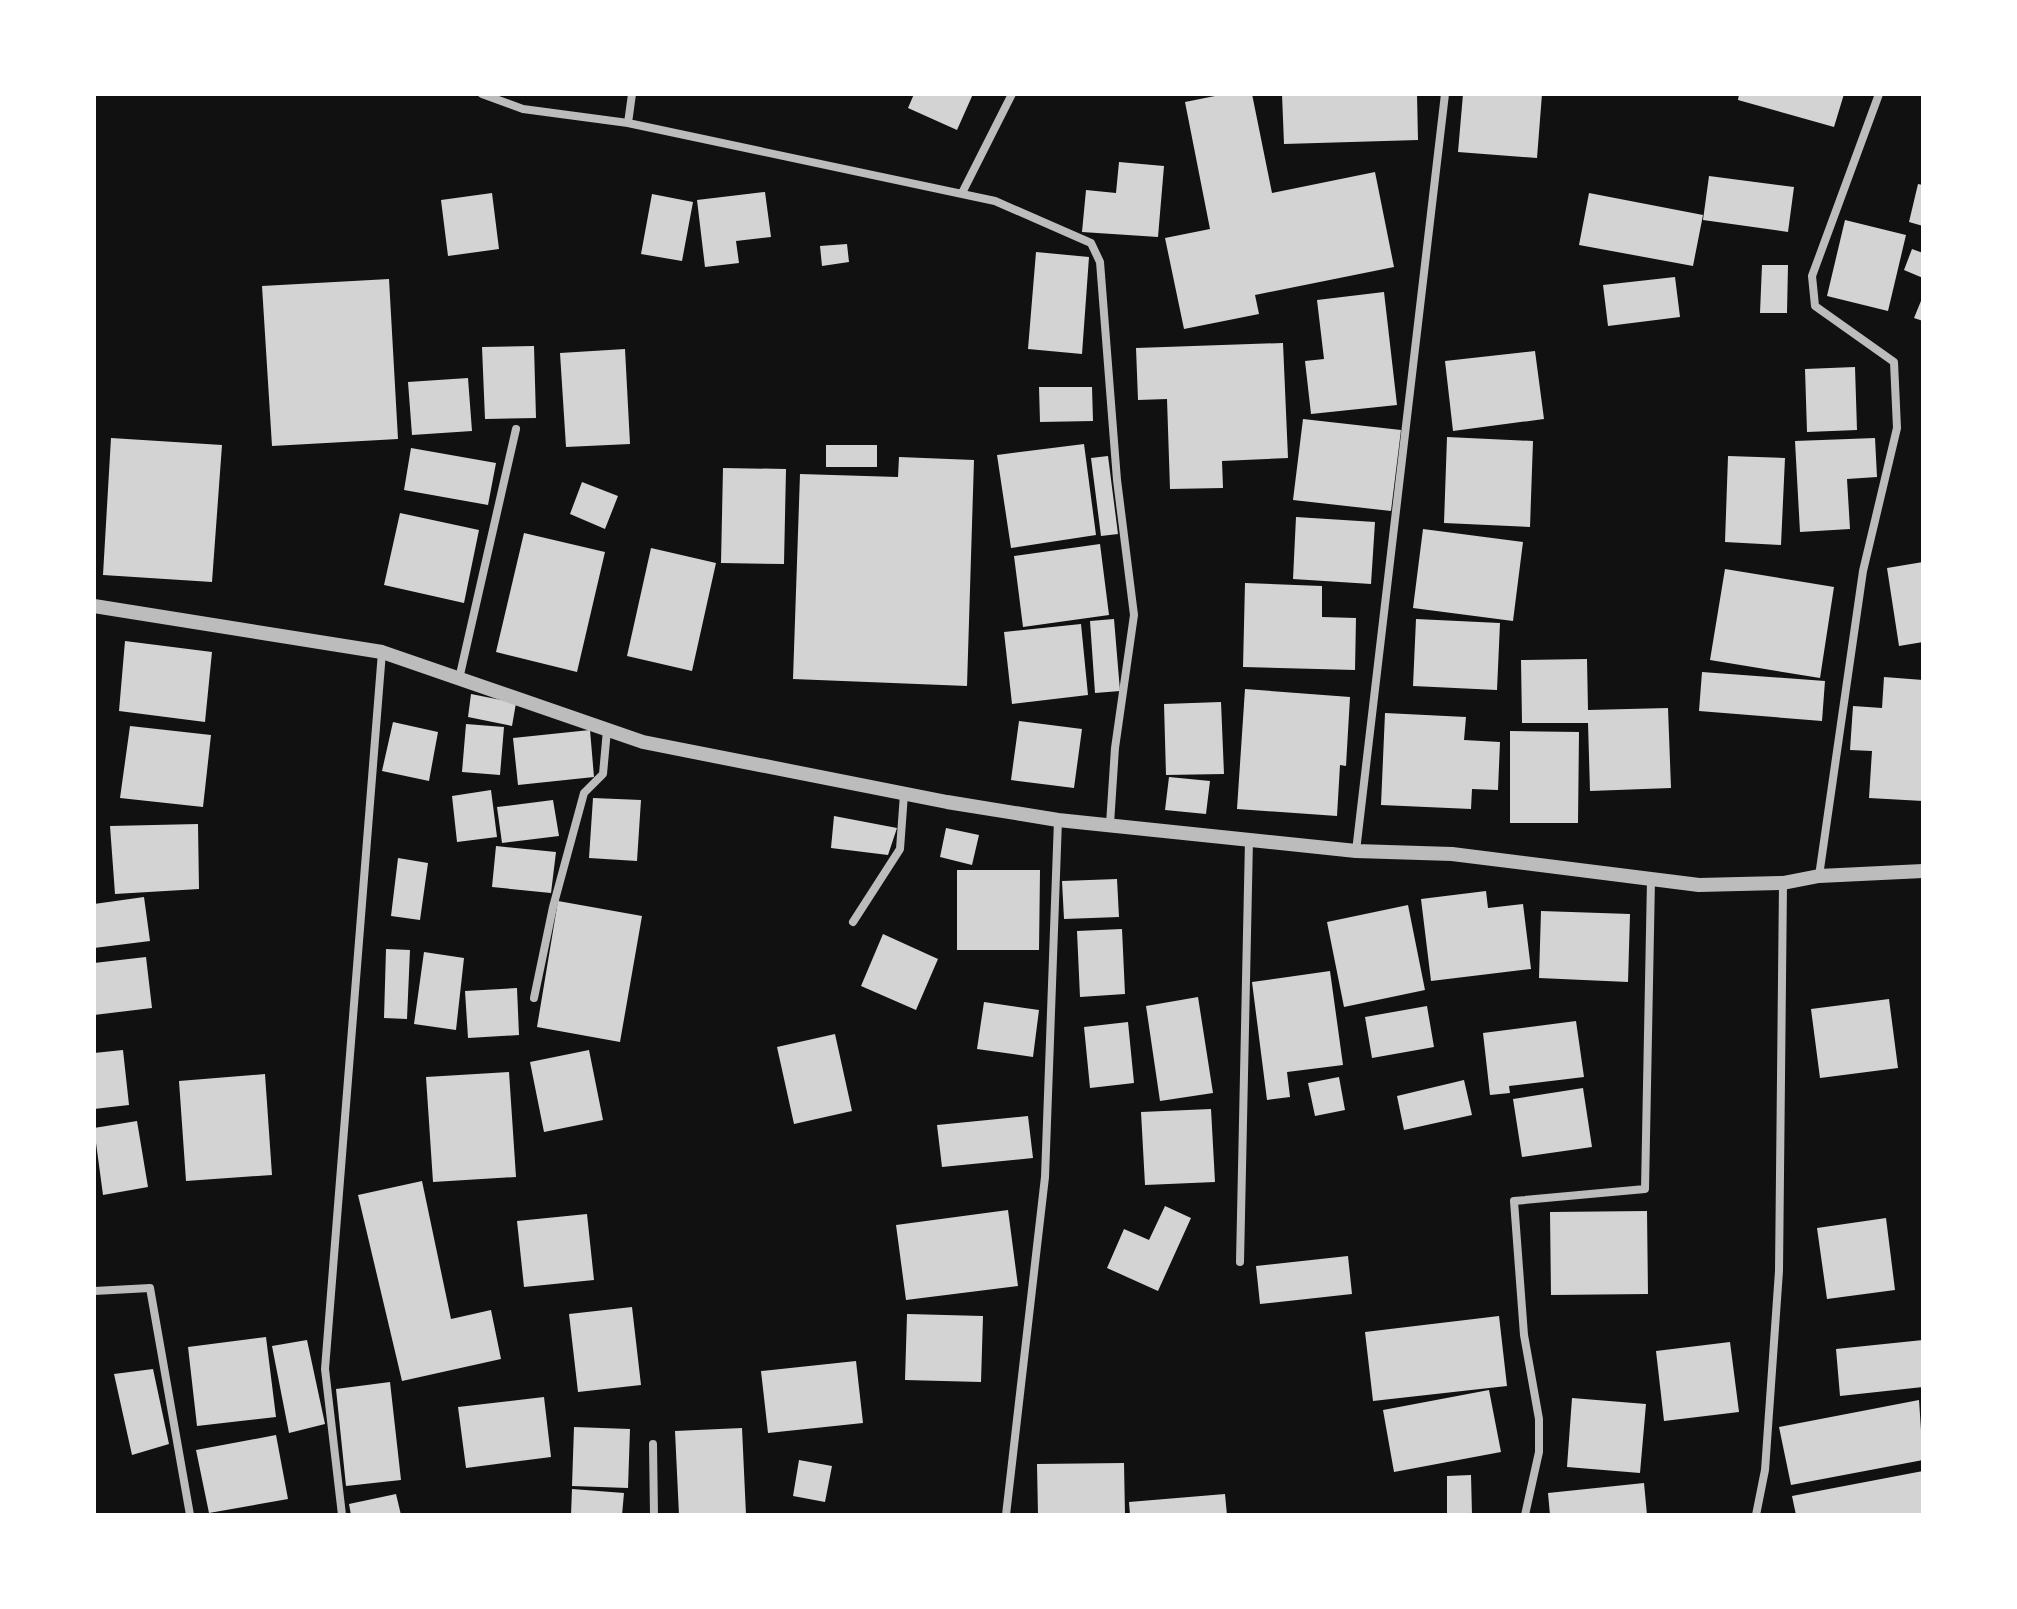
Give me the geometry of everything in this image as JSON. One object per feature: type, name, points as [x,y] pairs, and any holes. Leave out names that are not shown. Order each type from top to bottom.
[{"type":"street","points":[[482,94],[523,109],[628,123],[995,201],[1091,243],[1100,262],[1116,464],[1134,615],[1115,748],[1110,824]]},
{"type":"street","points":[[628,123],[632,94]]},
{"type":"street","points":[[962,193],[1012,94]]},
{"type":"street","points":[[1356,851],[1445,94]]},
{"type":"street","points":[[1819,876],[1863,571],[1897,428],[1894,362],[1815,306],[1812,276],[1879,94]]},
{"type":"street","points":[[459,679],[516,429]]},
{"type":"street","points":[[94,606],[382,652],[643,742],[904,794],[1058,820],[1356,851],[1452,854],[1699,885],[1783,883],[1819,876],[1923,871]]},
{"type":"street","points":[[342,1515],[325,1369],[382,652]]},
{"type":"street","points":[[534,998],[553,907],[584,793],[603,774],[607,730]]},
{"type":"street","points":[[853,922],[900,849],[904,794]]},
{"type":"street","points":[[1006,1515],[1045,1177],[1058,820]]},
{"type":"street","points":[[1240,1262],[1249,840]]},
{"type":"street","points":[[1525,1515],[1539,1452],[1539,1419],[1524,1335],[1514,1201],[1645,1189],[1651,879]]},
{"type":"street","points":[[1756,1515],[1765,1470],[1779,1271],[1783,883]]},
{"type":"street","points":[[94,1291],[150,1288],[190,1515]]},
{"type":"street","points":[[653,1444],[654,1515]]},
{"type":"building","points":[[914,94],[973,94],[957,130],[908,108]]},
{"type":"building","points":[[1225,94],[1252,94],[1272,193],[1375,172],[1394,267],[1255,295],[1259,314],[1184,329],[1165,238],[1210,229],[1185,102]]},
{"type":"building","points":[[1282,94],[1417,94],[1418,140],[1284,144]]},
{"type":"building","points":[[1463,94],[1542,94],[1537,158],[1458,152]]},
{"type":"building","points":[[1739,94],[1844,94],[1834,127],[1738,100]]},
{"type":"building","points":[[1119,162],[1164,166],[1158,237],[1082,232],[1086,190],[1116,193]]},
{"type":"building","points":[[1709,176],[1794,187],[1788,232],[1703,220]]},
{"type":"building","points":[[1918,184],[1923,185],[1923,226],[1909,222]]},
{"type":"building","points":[[765,192],[771,237],[736,241],[739,263],[705,267],[697,200]]},
{"type":"building","points":[[492,193],[499,249],[448,256],[441,200]]},
{"type":"building","points":[[1589,193],[1703,215],[1693,266],[1579,245]]},
{"type":"building","points":[[652,194],[693,202],[682,261],[641,254]]},
{"type":"building","points":[[1845,220],[1906,235],[1888,311],[1827,296]]},
{"type":"building","points":[[847,244],[849,262],[822,266],[820,246]]},
{"type":"building","points":[[1912,249],[1923,253],[1923,278],[1904,270]]},
{"type":"building","points":[[1036,252],[1089,257],[1082,354],[1028,349]]},
{"type":"building","points":[[1762,265],[1788,265],[1787,313],[1760,313]]},
{"type":"building","points":[[1675,277],[1680,317],[1608,326],[1603,285]]},
{"type":"building","points":[[389,279],[398,439],[272,446],[262,286]]},
{"type":"building","points":[[1384,292],[1397,405],[1311,414],[1305,361],[1324,359],[1317,300]]},
{"type":"building","points":[[1923,296],[1923,321],[1914,318]]},
{"type":"building","points":[[1283,343],[1288,458],[1222,461],[1223,488],[1170,489],[1167,399],[1138,400],[1136,348]]},
{"type":"building","points":[[534,346],[536,418],[485,419],[482,347]]},
{"type":"building","points":[[625,349],[630,444],[566,447],[560,353]]},
{"type":"building","points":[[1535,351],[1544,419],[1453,431],[1445,361]]},
{"type":"building","points":[[1855,367],[1857,430],[1807,432],[1805,369]]},
{"type":"building","points":[[468,378],[472,431],[412,435],[408,382]]},
{"type":"building","points":[[1039,387],[1092,387],[1093,421],[1040,422]]},
{"type":"building","points":[[1303,419],[1401,430],[1391,511],[1293,500]]},
{"type":"building","points":[[1447,437],[1533,441],[1530,527],[1444,523]]},
{"type":"building","points":[[111,438],[222,445],[212,582],[103,575]]},
{"type":"building","points":[[1875,438],[1877,477],[1847,479],[1850,529],[1800,532],[1795,441]]},
{"type":"building","points":[[1084,444],[1096,535],[1011,548],[997,455]]},
{"type":"building","points":[[826,445],[877,445],[877,467],[826,467]]},
{"type":"building","points":[[411,448],[496,463],[488,505],[404,490]]},
{"type":"building","points":[[1108,456],[1118,534],[1101,536],[1091,458]]},
{"type":"building","points":[[1728,456],[1785,458],[1781,545],[1725,542]]},
{"type":"building","points":[[899,457],[974,460],[967,686],[793,679],[800,474],[898,477]]},
{"type":"building","points":[[723,468],[786,469],[784,564],[721,563]]},
{"type":"building","points":[[582,482],[618,496],[605,529],[570,514]]},
{"type":"building","points":[[400,513],[479,530],[464,603],[384,585]]},
{"type":"building","points":[[1296,517],[1375,522],[1371,584],[1293,579]]},
{"type":"building","points":[[1423,529],[1523,542],[1513,621],[1413,608]]},
{"type":"building","points":[[524,533],[605,552],[577,672],[496,652]]},
{"type":"building","points":[[1100,544],[1109,615],[1023,627],[1014,556]]},
{"type":"building","points":[[651,548],[716,563],[692,671],[627,656]]},
{"type":"building","points":[[1923,562],[1923,642],[1899,646],[1887,568]]},
{"type":"building","points":[[1725,569],[1834,587],[1820,678],[1710,660]]},
{"type":"building","points":[[1245,583],[1322,586],[1322,617],[1356,618],[1355,670],[1243,667]]},
{"type":"building","points":[[1114,619],[1120,691],[1095,693],[1090,621]]},
{"type":"building","points":[[1416,619],[1500,623],[1497,690],[1413,686]]},
{"type":"building","points":[[1081,624],[1088,695],[1012,704],[1004,632]]},
{"type":"building","points":[[125,641],[212,652],[205,722],[119,711]]},
{"type":"building","points":[[1587,659],[1588,710],[1668,708],[1671,788],[1590,791],[1588,723],[1522,723],[1521,660]]},
{"type":"building","points":[[1702,672],[1825,681],[1822,721],[1699,711]]},
{"type":"building","points":[[1884,677],[1923,680],[1923,801],[1869,798],[1872,751],[1850,750],[1853,706],[1882,708]]},
{"type":"building","points":[[1245,689],[1350,697],[1346,766],[1340,765],[1337,816],[1237,809]]},
{"type":"building","points":[[471,694],[516,703],[512,726],[468,717]]},
{"type":"building","points":[[1221,702],[1224,774],[1166,775],[1164,704]]},
{"type":"building","points":[[1385,713],[1466,717],[1464,740],[1500,742],[1498,790],[1472,789],[1471,809],[1381,805]]},
{"type":"building","points":[[1019,721],[1082,729],[1074,788],[1011,780]]},
{"type":"building","points":[[393,722],[438,732],[429,781],[382,771]]},
{"type":"building","points":[[466,724],[504,727],[500,775],[462,772]]},
{"type":"building","points":[[130,726],[211,735],[203,807],[120,798]]},
{"type":"building","points":[[590,730],[594,777],[518,785],[513,738]]},
{"type":"building","points":[[1510,731],[1579,732],[1578,823],[1510,823]]},
{"type":"building","points":[[1169,777],[1210,781],[1206,814],[1165,810]]},
{"type":"building","points":[[491,790],[497,837],[457,842],[452,796]]},
{"type":"building","points":[[593,798],[641,800],[637,861],[589,858]]},
{"type":"building","points":[[553,800],[559,836],[502,843],[497,807]]},
{"type":"building","points":[[834,816],[897,828],[888,855],[831,848]]},
{"type":"building","points":[[198,824],[199,889],[115,894],[110,826]]},
{"type":"building","points":[[946,828],[979,835],[972,865],[940,857]]},
{"type":"building","points":[[496,846],[556,852],[551,893],[492,887]]},
{"type":"building","points":[[398,858],[428,863],[420,920],[391,916]]},
{"type":"building","points":[[957,870],[1040,870],[1039,950],[957,950]]},
{"type":"building","points":[[1117,879],[1119,917],[1064,919],[1062,881]]},
{"type":"building","points":[[1486,891],[1488,908],[1523,904],[1531,969],[1431,981],[1421,899]]},
{"type":"building","points":[[144,897],[150,941],[94,948],[94,904]]},
{"type":"building","points":[[558,901],[642,916],[620,1042],[537,1027]]},
{"type":"building","points":[[1408,905],[1425,990],[1344,1007],[1327,922]]},
{"type":"building","points":[[1541,911],[1630,914],[1628,982],[1539,978]]},
{"type":"building","points":[[1122,929],[1125,994],[1080,997],[1077,931]]},
{"type":"building","points":[[883,934],[938,959],[916,1010],[861,986]]},
{"type":"building","points":[[386,949],[410,950],[407,1019],[384,1018]]},
{"type":"building","points":[[424,952],[464,958],[456,1030],[414,1024]]},
{"type":"building","points":[[146,957],[152,1008],[94,1015],[94,963]]},
{"type":"building","points":[[1330,971],[1343,1065],[1287,1072],[1290,1097],[1267,1100],[1252,982]]},
{"type":"building","points":[[517,988],[519,1035],[468,1038],[465,991]]},
{"type":"building","points":[[1198,997],[1213,1093],[1160,1101],[1146,1006]]},
{"type":"building","points":[[1889,999],[1898,1068],[1820,1078],[1811,1009]]},
{"type":"building","points":[[984,1002],[1039,1010],[1033,1057],[977,1049]]},
{"type":"building","points":[[1427,1006],[1434,1047],[1372,1058],[1365,1017]]},
{"type":"building","points":[[1576,1021],[1584,1077],[1509,1086],[1510,1093],[1490,1095],[1483,1033]]},
{"type":"building","points":[[1128,1022],[1134,1083],[1090,1088],[1084,1027]]},
{"type":"building","points":[[835,1034],[852,1111],[794,1124],[777,1047]]},
{"type":"building","points":[[123,1050],[129,1105],[94,1109],[94,1053]]},
{"type":"building","points":[[589,1050],[603,1120],[544,1132],[530,1062]]},
{"type":"building","points":[[509,1072],[516,1177],[433,1182],[426,1077]]},
{"type":"building","points":[[265,1074],[272,1175],[186,1181],[179,1081]]},
{"type":"building","points":[[1339,1077],[1345,1110],[1315,1116],[1308,1083]]},
{"type":"building","points":[[1464,1080],[1472,1115],[1404,1130],[1397,1096]]},
{"type":"building","points":[[1583,1088],[1592,1147],[1522,1157],[1513,1099]]},
{"type":"building","points":[[1211,1109],[1215,1182],[1145,1185],[1141,1112]]},
{"type":"building","points":[[1028,1116],[1033,1158],[942,1167],[937,1125]]},
{"type":"building","points":[[137,1121],[148,1187],[103,1195],[94,1128]]},
{"type":"building","points":[[422,1181],[451,1319],[491,1310],[501,1359],[402,1381],[358,1195]]},
{"type":"building","points":[[1165,1206],[1191,1218],[1158,1291],[1107,1268],[1124,1229],[1149,1240]]},
{"type":"building","points":[[1008,1210],[1018,1286],[906,1300],[896,1225]]},
{"type":"building","points":[[1647,1211],[1648,1294],[1551,1295],[1550,1212]]},
{"type":"building","points":[[587,1214],[594,1280],[524,1287],[517,1221]]},
{"type":"building","points":[[1886,1218],[1895,1290],[1827,1299],[1817,1228]]},
{"type":"building","points":[[1348,1256],[1352,1294],[1260,1304],[1256,1266]]},
{"type":"building","points":[[632,1307],[641,1385],[578,1392],[569,1314]]},
{"type":"building","points":[[907,1314],[983,1316],[981,1382],[905,1380]]},
{"type":"building","points":[[1499,1316],[1507,1386],[1373,1401],[1365,1332]]},
{"type":"building","points":[[266,1337],[276,1417],[197,1426],[188,1347]]},
{"type":"building","points":[[307,1340],[325,1424],[289,1433],[272,1346]]},
{"type":"building","points":[[1923,1340],[1923,1387],[1840,1396],[1836,1349]]},
{"type":"building","points":[[1730,1342],[1739,1412],[1664,1421],[1656,1351]]},
{"type":"building","points":[[856,1361],[863,1423],[768,1433],[761,1371]]},
{"type":"building","points":[[153,1369],[169,1444],[132,1455],[114,1374]]},
{"type":"building","points":[[390,1382],[401,1480],[346,1486],[336,1389]]},
{"type":"building","points":[[1489,1390],[1501,1452],[1394,1472],[1383,1410]]},
{"type":"building","points":[[544,1397],[551,1457],[466,1468],[458,1407]]},
{"type":"building","points":[[1572,1398],[1646,1404],[1640,1473],[1567,1467]]},
{"type":"building","points":[[1919,1400],[1923,1460],[1791,1485],[1779,1427]]},
{"type":"building","points":[[574,1427],[630,1429],[628,1488],[572,1486]]},
{"type":"building","points":[[742,1428],[746,1515],[679,1515],[675,1431]]},
{"type":"building","points":[[276,1435],[288,1499],[209,1513],[196,1450]]},
{"type":"building","points":[[799,1460],[832,1466],[825,1502],[793,1496]]},
{"type":"building","points":[[1124,1463],[1125,1515],[1038,1515],[1037,1464]]},
{"type":"building","points":[[1923,1471],[1923,1515],[1796,1515],[1792,1496]]},
{"type":"building","points":[[1471,1475],[1472,1515],[1447,1515],[1447,1476]]},
{"type":"building","points":[[1644,1483],[1647,1515],[1550,1515],[1548,1493]]},
{"type":"building","points":[[572,1489],[624,1493],[622,1515],[571,1515]]},
{"type":"building","points":[[396,1494],[401,1515],[351,1515],[349,1504]]},
{"type":"building","points":[[1225,1494],[1227,1515],[1130,1515],[1129,1502]]}]
